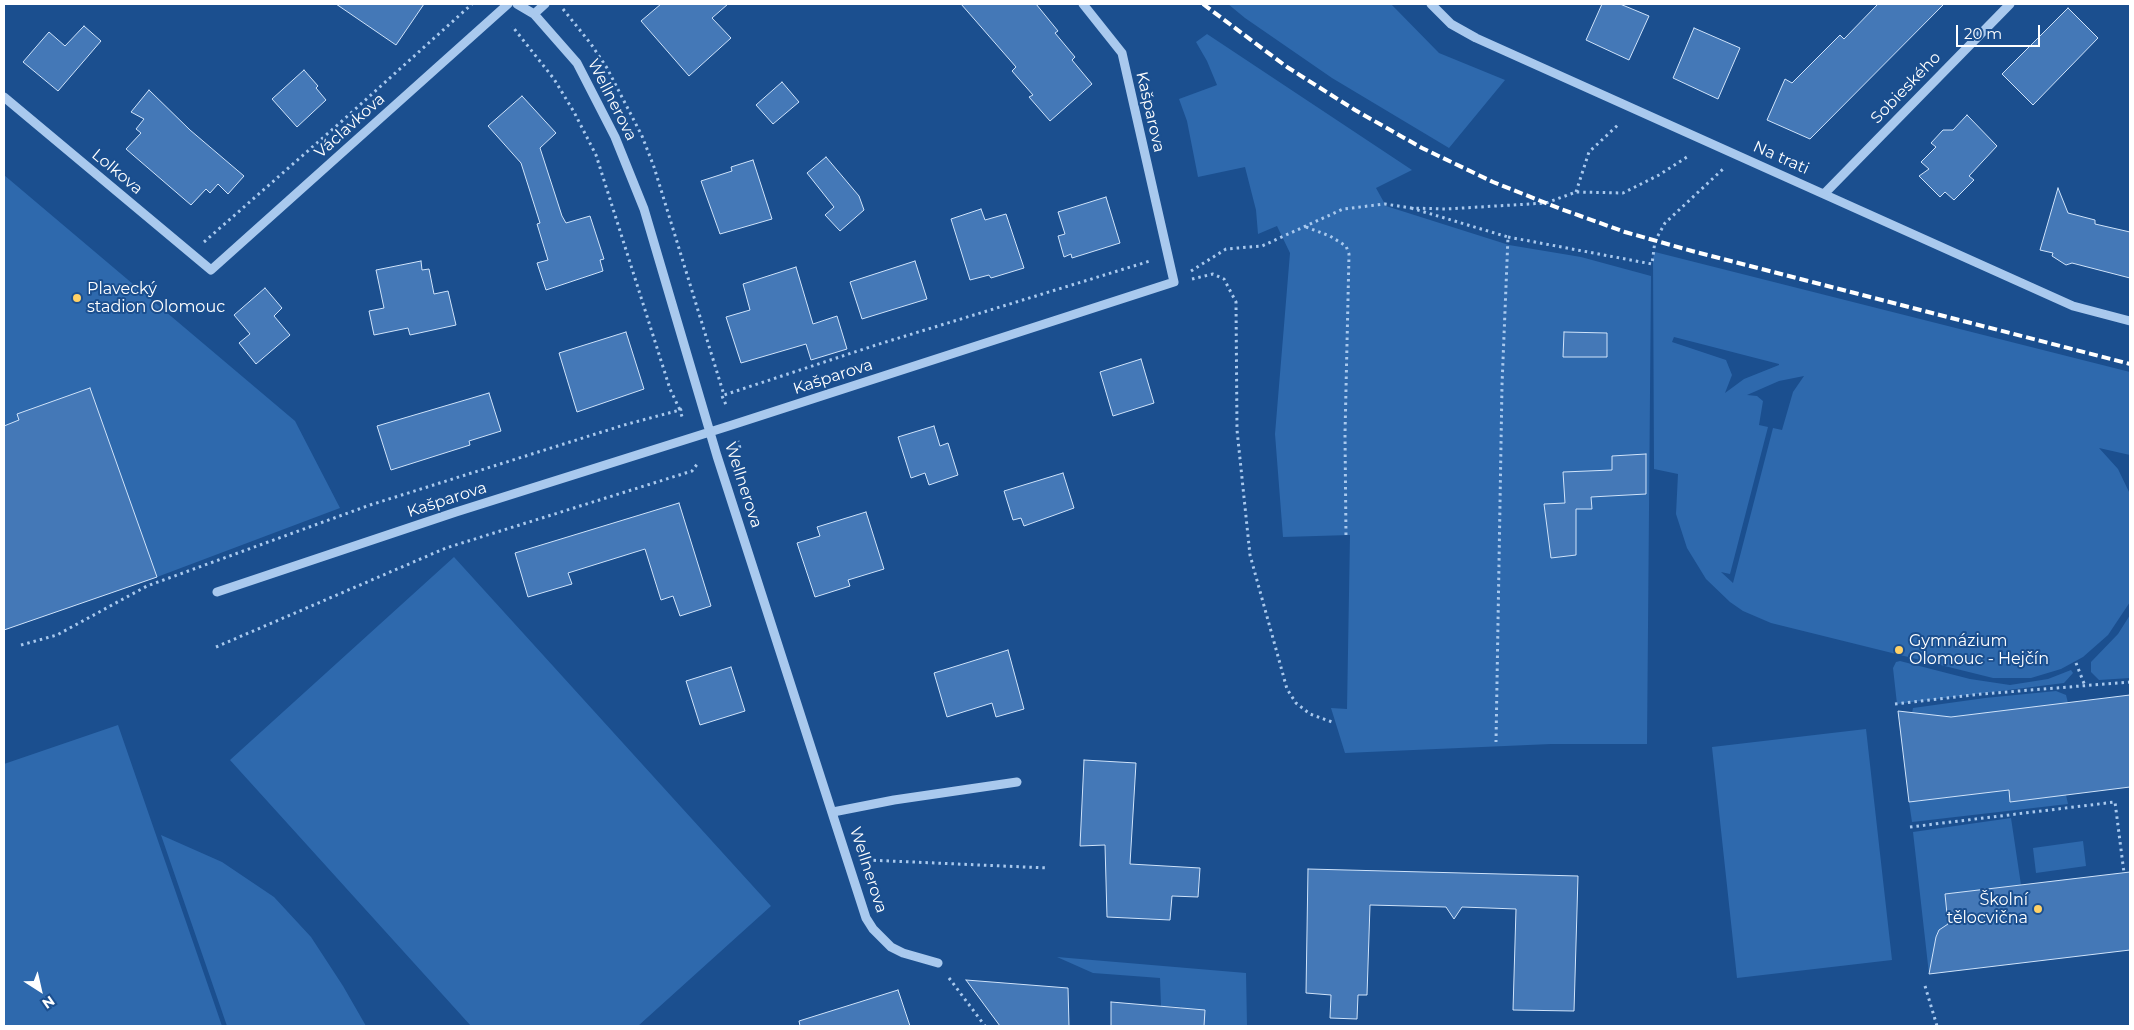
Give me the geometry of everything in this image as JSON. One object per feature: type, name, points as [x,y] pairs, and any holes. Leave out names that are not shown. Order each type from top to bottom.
[{"type":"street","name":"Václavkova","points":[[211,270],[508,4]]},
{"type":"street","name":"Wellnerova","points":[[517,4],[534,14],[577,63],[615,137],[644,209],[710,432],[849,859],[866,918],[873,930],[882,939],[903,953],[938,963]]},
{"type":"street","points":[[534,14],[545,4]]},
{"type":"street","name":"Kašparova","points":[[217,592],[466,509],[1174,282],[1122,52],[1082,4]]},
{"type":"street","name":"Na trati","points":[[1430,4],[1451,24],[1463,32],[2072,306],[2130,321]]},
{"type":"street","name":"Sobieského","points":[[1824,194],[2010,4]]},
{"type":"street","name":"Lolkova","points":[[4,97],[211,270]]},
{"type":"street","points":[[833,812],[894,800],[1017,782]]},
{"type":"path","points":[[201,244],[472,4]]},
{"type":"path","points":[[21,644],[57,634],[147,586],[361,508],[624,425],[680,410],[670,389],[596,155],[574,112],[554,79],[511,24]]},
{"type":"path","points":[[1576,192],[1590,152],[1635,109]]},
{"type":"path","points":[[1174,282],[1226,249],[1262,246],[1343,209],[1385,204],[1412,208],[1446,209],[1546,203],[1576,192],[1623,193],[1673,166],[1693,153],[1705,141]]},
{"type":"path","points":[[1412,208],[1508,237],[1652,264],[1655,240],[1665,223],[1691,201],[1737,155]]},
{"type":"path","points":[[1305,227],[1330,236],[1346,246],[1349,254],[1345,434],[1346,538]]},
{"type":"path","points":[[1496,742],[1501,414],[1508,237]]},
{"type":"path","points":[[724,395],[1156,258]]},
{"type":"path","points":[[1174,282],[1213,274],[1224,279],[1236,302],[1235,370],[1237,430],[1250,555],[1287,689],[1296,703],[1310,714],[1332,722]]},
{"type":"path","points":[[731,451],[740,448],[738,441]]},
{"type":"path","points":[[216,647],[446,548],[692,471],[698,463]]},
{"type":"path","points":[[2076,663],[2085,686]]},
{"type":"path","points":[[1895,704],[2130,682]]},
{"type":"path","points":[[1910,827],[2115,802],[2124,873]]},
{"type":"path","points":[[849,859],[1048,868]]},
{"type":"path","points":[[938,963],[985,1026]]},
{"type":"path","points":[[1925,986],[1937,1026]]},
{"type":"shaded area","points":[[1228,4],[1391,4],[1439,53],[1505,80],[1449,148],[1332,78],[1245,18]]},
{"type":"shaded area","points":[[1207,34],[1412,170],[1376,188],[1386,206],[1509,245],[1581,257],[1651,276],[1647,744],[1551,744],[1345,753],[1331,708],[1347,709],[1350,535],[1283,537],[1275,434],[1290,253],[1277,226],[1258,234],[1256,210],[1245,167],[1198,177],[1187,121],[1179,99],[1217,85],[1207,61],[1196,42]]},
{"type":"shaded area","name":"Plavecký stadion Olomouc","points":[[4,175],[295,421],[340,508],[157,577],[4,630]]},
{"type":"shaded area","points":[[1655,252],[2130,372],[2130,455],[2099,448],[2118,469],[2130,494],[2130,602],[2108,635],[2083,657],[2061,669],[2031,678],[1993,678],[1771,623],[1743,611],[1730,602],[1706,579],[1687,548],[1676,514],[1678,474],[1654,469],[1653,258]],"holes":[[[1674,337],[1779,364],[1779,365],[1744,379],[1725,393],[1732,375],[1726,360],[1672,342]],[[1804,376],[1793,392],[1782,430],[1773,428],[1733,583],[1721,572],[1730,574],[1768,427],[1759,425],[1763,401],[1757,396],[1747,395],[1779,381]]]},
{"type":"shaded area","points":[[454,557],[771,906],[638,1026],[471,1026],[230,760]]},
{"type":"shaded area","points":[[2130,615],[2130,678],[2099,680],[2091,672],[2091,662],[2118,634]]},
{"type":"shaded area","points":[[1900,661],[1970,679],[2010,685],[2048,679],[2071,670],[2073,673],[2064,683],[1897,704],[1893,668],[1896,662]]},
{"type":"shaded area","points":[[2056,691],[2066,695],[2068,703],[1951,717],[1912,713],[1913,708]]},
{"type":"shaded area","points":[[118,725],[222,1026],[4,1026],[4,764]]},
{"type":"shaded area","points":[[1866,729],[1892,960],[1737,978],[1712,747]]},
{"type":"shaded area","points":[[2009,790],[2010,802],[2066,795],[2068,804],[1912,822],[1909,802]]},
{"type":"shaded area","points":[[2011,818],[2021,885],[1945,894],[1948,925],[1937,934],[1929,974],[1913,832]]},
{"type":"shaded area","points":[[161,835],[222,862],[274,897],[311,937],[366,1026],[227,1026]]},
{"type":"shaded area","points":[[2083,841],[2086,866],[2036,873],[2033,848]]},
{"type":"shaded area","points":[[1057,957],[1246,973],[1247,1026],[1182,1026],[1181,1007],[1161,1006],[1160,978],[1093,973]]},
{"type":"building","points":[[336,4],[424,4],[396,45]]},
{"type":"building","points":[[661,4],[728,4],[712,18],[731,38],[689,76],[641,21]]},
{"type":"building","points":[[961,4],[1036,4],[1058,31],[1055,33],[1075,57],[1072,60],[1092,84],[1050,121],[1029,97],[1033,95],[1012,71],[1016,67]]},
{"type":"building","points":[[1602,4],[1620,4],[1649,16],[1629,60],[1586,40]]},
{"type":"building","points":[[1878,4],[1944,4],[1810,139],[1767,120],[1785,79],[1792,83],[1840,35],[1844,39]]},
{"type":"building","points":[[2068,8],[2098,38],[2033,105],[2002,74]]},
{"type":"building","points":[[84,26],[101,41],[58,91],[23,62],[49,32],[65,46]]},
{"type":"building","points":[[1694,28],[1740,48],[1718,99],[1673,78]]},
{"type":"building","points":[[304,70],[318,86],[316,88],[326,100],[297,127],[272,99]]},
{"type":"building","points":[[782,82],[799,102],[773,124],[756,105]]},
{"type":"building","points":[[149,90],[190,130],[244,176],[228,194],[218,184],[210,193],[206,189],[191,205],[126,149],[141,133],[136,129],[144,119],[131,112]]},
{"type":"building","points":[[522,96],[556,133],[540,148],[562,216],[566,223],[590,216],[604,259],[600,260],[603,271],[546,290],[537,263],[548,260],[537,224],[540,223],[521,163],[488,126]]},
{"type":"building","points":[[1967,115],[1997,146],[1969,176],[1974,180],[1954,200],[1945,192],[1940,197],[1919,176],[1929,169],[1921,162],[1936,147],[1931,143],[1943,130],[1953,130]]},
{"type":"building","points":[[826,157],[859,196],[864,210],[840,231],[825,215],[834,207],[807,173]]},
{"type":"building","points":[[753,160],[772,219],[720,234],[701,181],[732,171],[731,167]]},
{"type":"building","points":[[2058,188],[2068,213],[2095,220],[2095,224],[2130,232],[2130,278],[2072,263],[2066,265],[2052,256],[2053,253],[2040,250]]},
{"type":"building","points":[[1106,197],[1120,243],[1072,258],[1071,254],[1064,257],[1058,236],[1065,234],[1058,212]]},
{"type":"building","points":[[981,209],[985,220],[1006,214],[1024,268],[991,278],[989,275],[970,280],[951,219]]},
{"type":"building","points":[[421,261],[422,270],[429,269],[434,294],[448,291],[456,325],[410,335],[408,328],[374,335],[369,311],[384,308],[376,270]]},
{"type":"building","points":[[915,261],[927,299],[862,319],[850,282]]},
{"type":"building","points":[[796,267],[813,324],[837,316],[847,349],[811,360],[806,344],[741,363],[726,317],[750,310],[743,284]]},
{"type":"building","points":[[265,288],[282,308],[274,316],[290,335],[256,364],[239,343],[250,334],[234,315]]},
{"type":"building","points":[[626,332],[644,389],[577,412],[559,353]]},
{"type":"building","points":[[1564,332],[1607,333],[1607,357],[1563,357]]},
{"type":"building","points":[[1141,359],[1154,403],[1113,416],[1100,372]]},
{"type":"building","points":[[90,388],[157,577],[4,630],[4,426],[19,420],[17,414]]},
{"type":"building","points":[[489,393],[501,431],[469,441],[470,445],[391,470],[377,426]]},
{"type":"building","points":[[934,426],[940,446],[948,443],[958,475],[929,485],[925,473],[911,478],[898,437]]},
{"type":"building","points":[[1646,454],[1646,494],[1591,497],[1592,509],[1576,509],[1576,555],[1551,558],[1544,504],[1565,503],[1563,472],[1612,470],[1612,456]]},
{"type":"building","points":[[1063,473],[1074,508],[1024,526],[1021,518],[1013,520],[1004,491]]},
{"type":"building","points":[[679,503],[711,606],[680,616],[673,596],[661,600],[645,549],[568,573],[572,584],[528,597],[515,553]]},
{"type":"building","points":[[866,512],[884,569],[848,580],[850,586],[815,597],[797,543],[820,536],[817,527]]},
{"type":"building","points":[[1008,650],[1024,709],[996,717],[992,703],[947,717],[934,673]]},
{"type":"building","points":[[731,667],[745,711],[700,725],[686,681]]},
{"type":"building","points":[[2130,695],[2130,787],[2010,802],[2009,790],[1909,802],[1898,711],[1951,717]]},
{"type":"building","points":[[1084,760],[1136,763],[1130,864],[1200,868],[1198,897],[1172,896],[1170,920],[1107,917],[1105,845],[1080,846]]},
{"type":"building","points":[[1308,869],[1578,876],[1574,1011],[1513,1010],[1516,909],[1462,907],[1454,919],[1446,907],[1370,905],[1367,995],[1358,995],[1357,1019],[1330,1018],[1331,995],[1306,993]]},
{"type":"building","name":"Školní tělocvična","points":[[2130,872],[2130,950],[1929,974],[1936,937],[1939,930],[1948,924],[1945,894]]},
{"type":"building","points":[[966,980],[1068,988],[1069,1026],[1000,1026]]},
{"type":"building","points":[[898,990],[910,1026],[800,1026],[799,1021]]},
{"type":"building","points":[[1111,1002],[1205,1010],[1204,1026],[1111,1026]]},
{"type":"railway","points":[[1203,4],[1287,67],[1355,110],[1422,148],[1493,182],[1561,209],[1625,232],[1692,251],[2130,364]]},
{"type":"place","name":"Plavecký stadion Olomouc","points":[[77,298]]},
{"type":"place","name":"Gymnázium Olomouc - Hejčín","points":[[1899,650]]},
{"type":"place","name":"Školní tělocvična","points":[[2038,909]]}]
